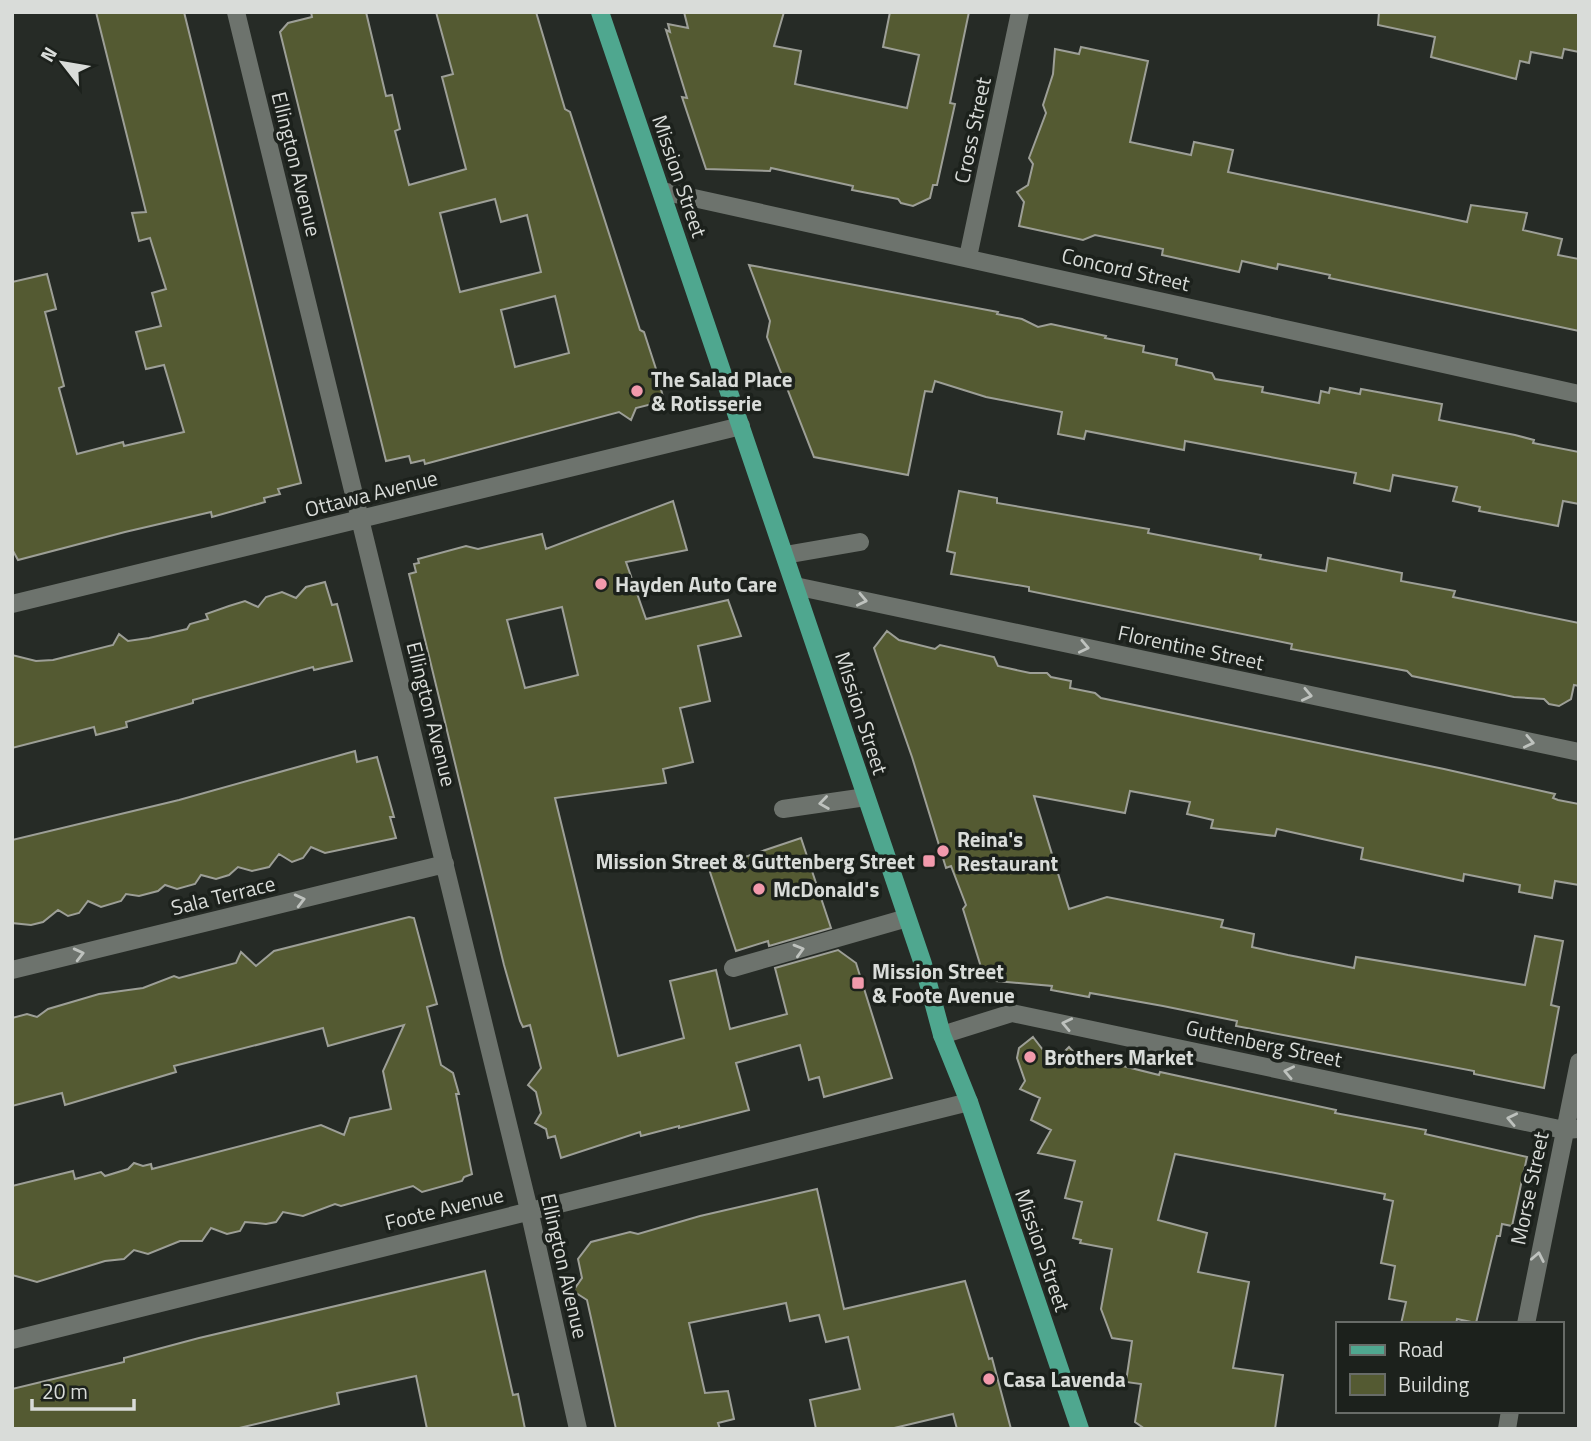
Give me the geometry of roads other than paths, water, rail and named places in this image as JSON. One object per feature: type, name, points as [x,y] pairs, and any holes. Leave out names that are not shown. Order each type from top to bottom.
[{"type":"main road","name":"Mission Street","points":[[600,12],[907,918],[930,987],[942,1035],[969,1102],[1080,1429]]},
{"type":"street","name":"Ellington Avenue","points":[[236,12],[529,1210],[578,1429]]},
{"type":"street","name":"Cross Street","points":[[968,257],[1020,12]]},
{"type":"street","name":"Concord Street","points":[[662,191],[1579,394]]},
{"type":"street","name":"Ottawa Avenue","points":[[12,604],[741,426]]},
{"type":"street","points":[[785,555],[860,541]]},
{"type":"street","name":"Florentine Street","points":[[795,586],[1579,752]]},
{"type":"street","points":[[783,809],[866,797]]},
{"type":"street","name":"Sala Terrace","points":[[12,970],[445,864]]},
{"type":"street","points":[[733,968],[907,918]]},
{"type":"street","name":"Guttenberg Street","points":[[942,1035],[1012,1013],[1571,1130]]},
{"type":"street","name":"Morse Street","points":[[1526,1322],[1571,1130],[1579,1062]]},
{"type":"street","name":"Foote Avenue","points":[[12,1340],[969,1102]]},
{"type":"place","name":"The Salad Place & Rotisserie","points":[[637,391]]},
{"type":"place","name":"Hayden Auto Care","points":[[601,584]]},
{"type":"place","name":"Reina's Restaurant","points":[[943,851]]},
{"type":"place","name":"Mission Street & Guttenberg Street","points":[[929,861]]},
{"type":"place","name":"McDonald's","points":[[759,889]]},
{"type":"place","name":"Mission Street & Foote Avenue","points":[[858,983]]},
{"type":"place","name":"Brothers Market","points":[[1030,1057]]},
{"type":"place","name":"Casa Lavenda","points":[[989,1379]]}]
